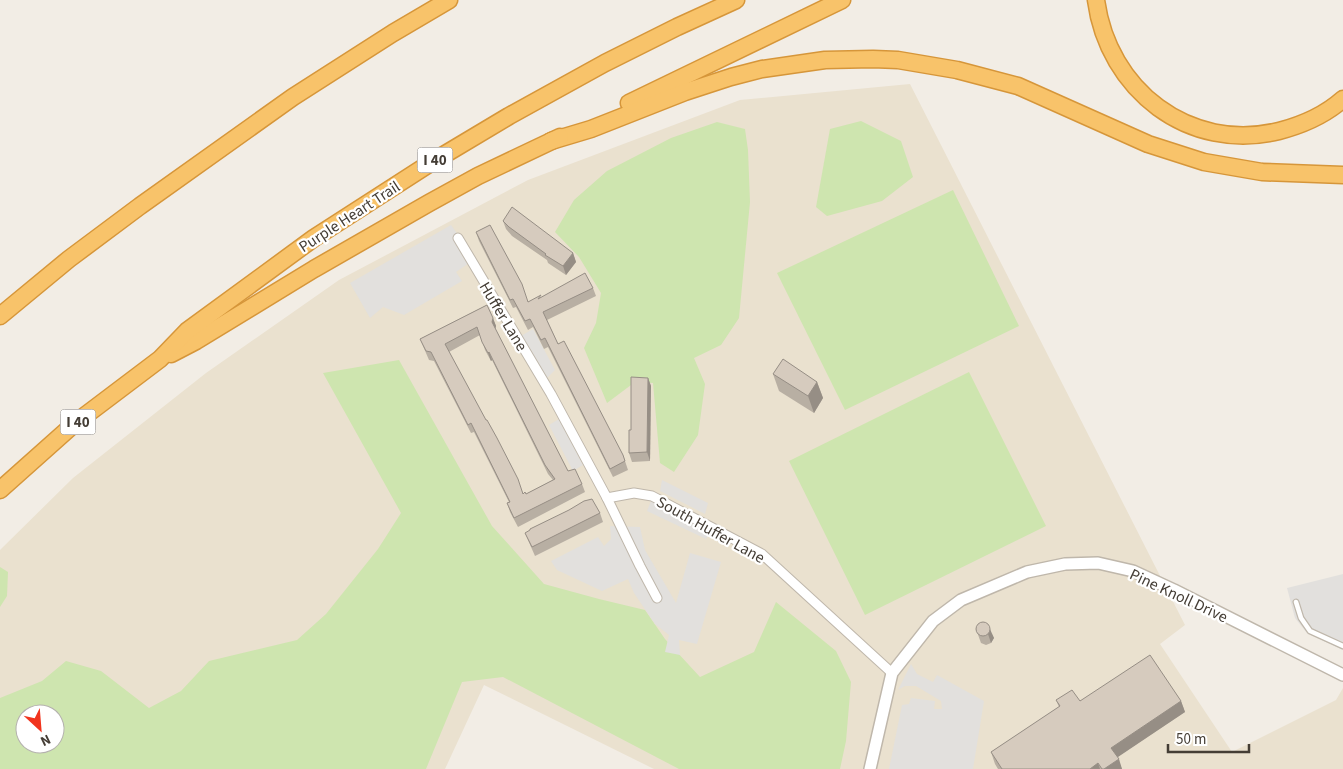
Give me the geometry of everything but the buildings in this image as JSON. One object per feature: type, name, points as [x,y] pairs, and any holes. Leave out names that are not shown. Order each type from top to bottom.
[{"type":"highway","points":[[0,316],[69,259],[294,96],[449,0]]},
{"type":"highway","name":"Purple Heart Trail","points":[[0,490],[74,424],[160,359],[187,331],[328,229],[508,116],[604,64],[736,0]]},
{"type":"highway","points":[[160,359],[196,341],[314,269],[478,176],[842,0]]},
{"type":"highway","points":[[1096,0],[1104,34],[1111,51],[1128,78],[1153,104],[1181,122],[1209,131],[1227,134],[1268,134],[1291,128],[1315,118],[1343,98]]},
{"type":"highway","points":[[552,141],[590,129],[731,76],[762,68],[825,60],[898,60],[957,70],[1018,86],[1148,144],[1204,162],[1262,172],[1343,175]]},
{"type":"street","name":"Huffer Lane","points":[[458,238],[550,394],[607,498]]},
{"type":"street","name":"South Huffer Lane","points":[[607,498],[634,493],[652,496],[762,554],[892,673]]},
{"type":"street","points":[[607,498],[657,598]]},
{"type":"street","name":"Pine Knoll Drive","points":[[892,673],[933,621],[961,600],[1027,572],[1065,564],[1098,563],[1133,571],[1343,674]]},
{"type":"street","points":[[870,769],[892,673]]},
{"type":"lane","points":[[1296,602],[1301,618],[1310,630],[1343,646]]},
{"type":"shaded area","points":[[910,84],[1185,625],[1160,644],[1232,752],[1336,700],[1343,688],[1343,769],[654,769],[484,685],[445,769],[0,769],[0,550],[73,478],[206,373],[339,280],[528,180],[740,100]]},
{"type":"shaded area","points":[[451,225],[475,259],[456,272],[462,281],[404,315],[383,307],[370,318],[350,283]]},
{"type":"shaded area","points":[[533,329],[555,370],[546,379],[521,336]]},
{"type":"shaded area","points":[[559,419],[583,465],[573,471],[549,425]]},
{"type":"shaded area","points":[[662,480],[708,503],[705,514],[660,491]]},
{"type":"shaded area","points":[[651,501],[711,531],[706,539],[647,511]]},
{"type":"shaded area","points":[[610,526],[640,527],[645,550],[676,603],[690,553],[721,562],[697,644],[679,640],[680,655],[665,652],[669,635],[655,624],[634,593],[628,579],[602,591],[557,570],[551,561],[598,537],[604,546],[611,539]]},
{"type":"shaded area","points":[[1343,574],[1343,650],[1307,633],[1295,618],[1287,588]]},
{"type":"shaded area","points":[[911,664],[917,674],[933,682],[937,675],[984,701],[973,769],[889,769],[902,705],[909,704],[911,698],[935,701],[934,709],[942,709],[941,701],[916,686],[905,686],[898,690]]},
{"type":"green space","points":[[861,121],[901,141],[913,177],[882,201],[827,216],[816,207],[830,129]]},
{"type":"green space","points":[[717,122],[745,129],[748,150],[750,202],[739,318],[721,345],[694,358],[705,384],[698,435],[674,472],[660,463],[653,383],[635,382],[607,403],[584,348],[596,323],[601,293],[579,257],[555,232],[574,200],[607,171],[671,138]]},
{"type":"green space","points":[[953,190],[1019,326],[845,410],[777,273]]},
{"type":"green space","points":[[399,360],[492,526],[544,584],[645,610],[665,639],[700,677],[754,652],[776,602],[836,651],[851,682],[846,741],[840,769],[679,769],[503,677],[462,682],[426,769],[0,769],[0,698],[42,681],[66,661],[101,671],[149,708],[181,691],[209,661],[297,640],[326,614],[378,549],[401,513],[323,373]]},
{"type":"green space","points":[[969,372],[1046,526],[865,615],[789,461]]},
{"type":"green space","points":[[0,567],[8,572],[7,596],[0,607]]}]
